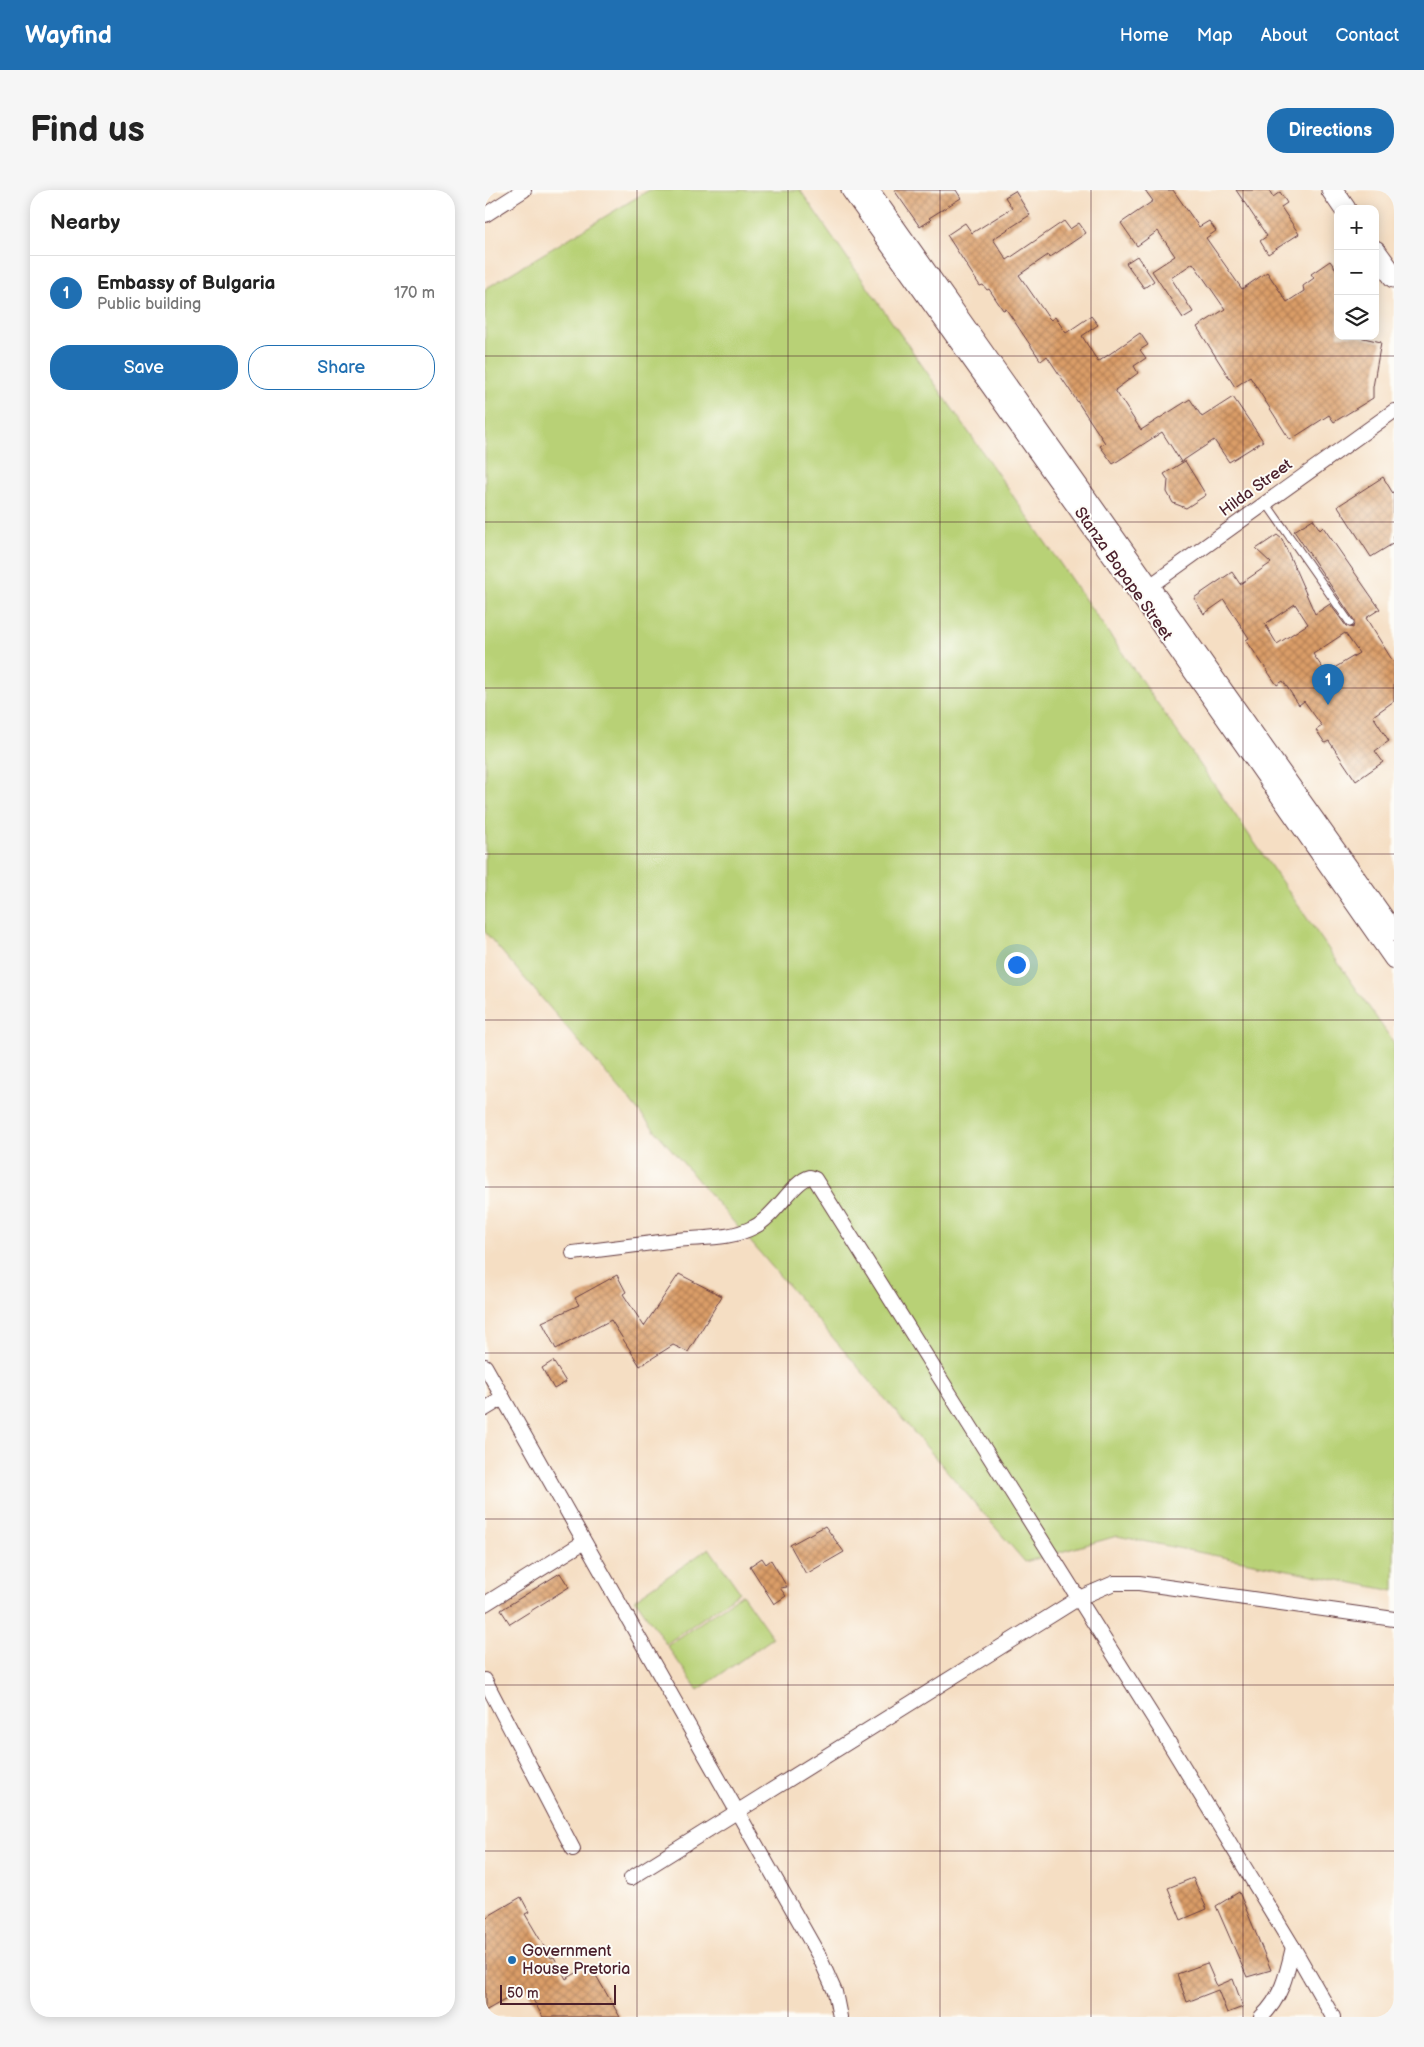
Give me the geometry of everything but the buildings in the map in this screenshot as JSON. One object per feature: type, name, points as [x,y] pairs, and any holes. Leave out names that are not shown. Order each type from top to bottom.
[{"type":"main road","name":"Stanza Bopape Street","points":[[851,190],[1394,932]]},
{"type":"main road","name":"Stanza Bopape Street","points":[[869,190],[1145,590],[1394,959]]},
{"type":"main road","points":[[1332,190],[1342,205]]},
{"type":"main road","points":[[1379,256],[1394,277]]},
{"type":"street","points":[[485,215],[524,190]]},
{"type":"street","name":"Hilda Street","points":[[1145,590],[1394,410]]},
{"type":"street","points":[[573,1254],[678,1240],[728,1236],[755,1227],[780,1206],[800,1182],[806,1178],[815,1178],[1079,1598],[1293,1947],[1333,2017]]},
{"type":"street","points":[[485,1366],[819,1956],[835,1992],[840,2017]]},
{"type":"street","points":[[485,1408],[503,1398]]},
{"type":"street","points":[[485,1604],[584,1542]]},
{"type":"street","points":[[631,1878],[1079,1598],[1114,1583],[1139,1583],[1394,1619]]},
{"type":"street","points":[[485,1680],[573,1849]]},
{"type":"street","points":[[1261,2017],[1271,2008],[1284,1983],[1293,1947]]},
{"type":"lane","points":[[1266,503],[1351,623]]},
{"type":"green space","points":[[649,190],[800,190],[1394,1043],[1394,1591],[1117,1536],[1025,1562],[485,932],[485,289]]},
{"type":"green space","points":[[709,1548],[740,1592],[666,1644],[635,1599]]},
{"type":"green space","points":[[742,1594],[773,1638],[698,1690],[667,1646]]},
{"type":"place","name":"Embassy of Bulgaria","points":[[1328,705]]},
{"type":"place","name":"Government House Pretoria","points":[[512,1960]]}]
